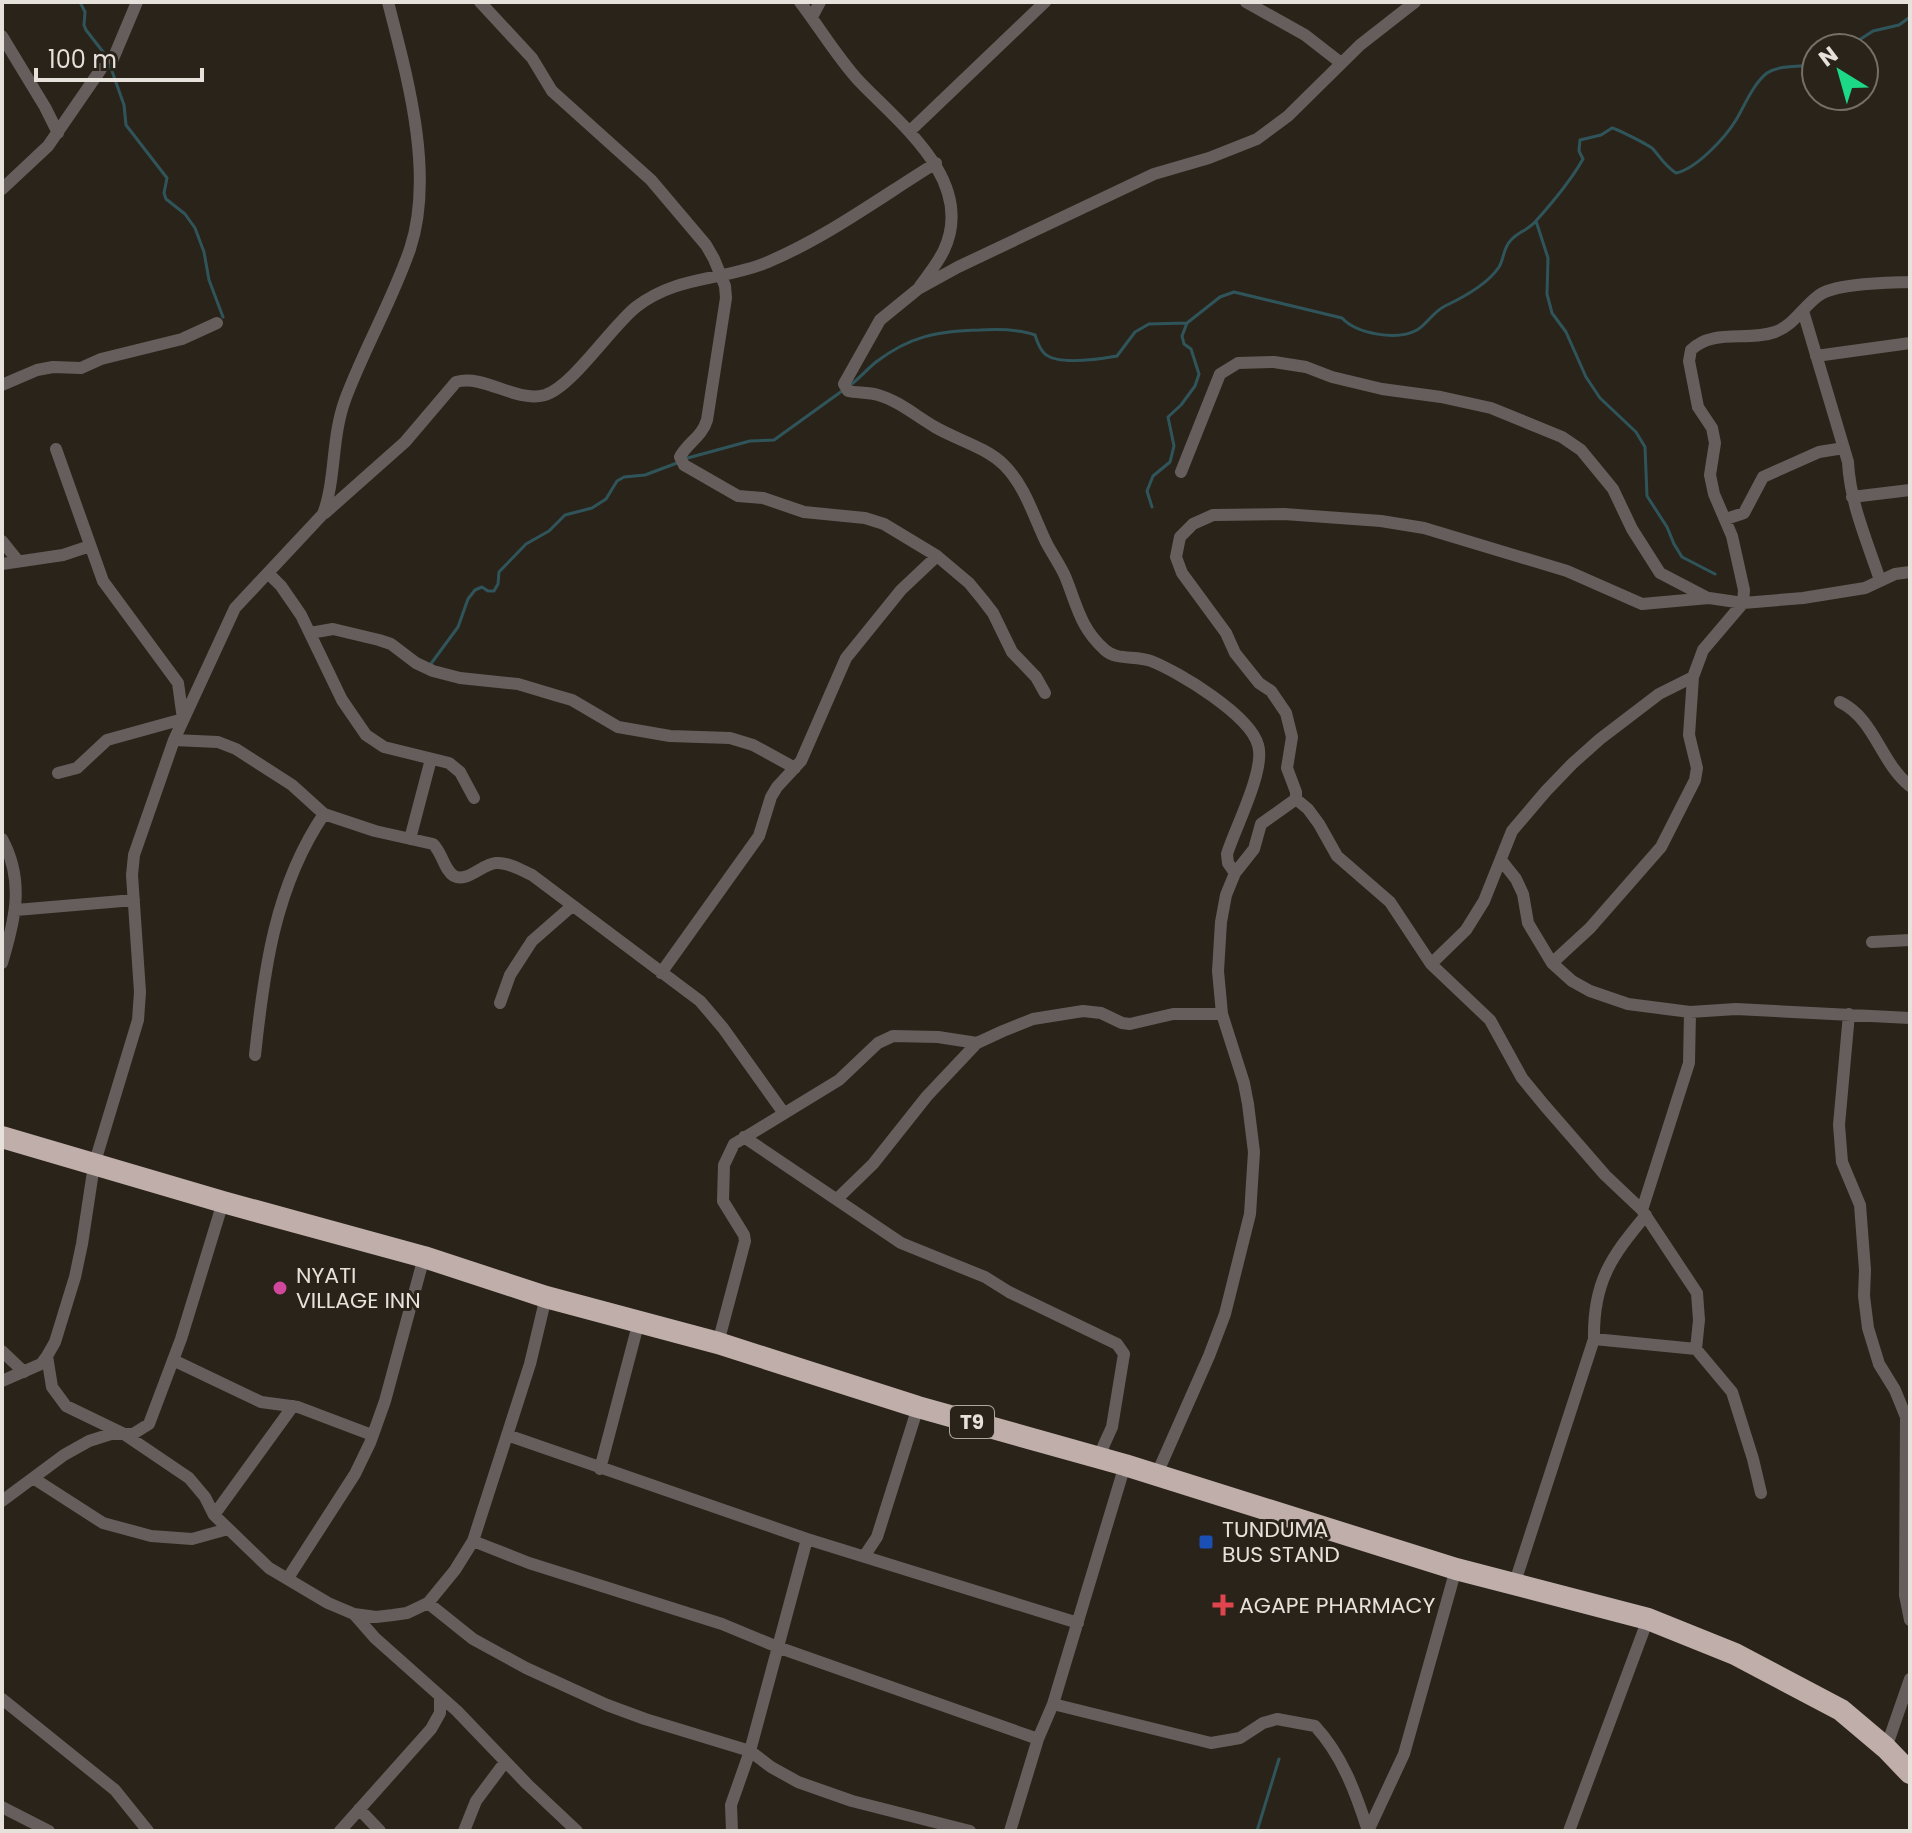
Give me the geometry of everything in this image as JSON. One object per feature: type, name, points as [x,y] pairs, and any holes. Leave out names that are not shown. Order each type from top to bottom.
[{"type":"highway","name":"T9","points":[[4,1143],[424,1257],[546,1297],[718,1343],[918,1407],[1125,1465],[1456,1569],[1648,1619],[1735,1654],[1841,1710],[1910,1773]]},
{"type":"street","points":[[113,59],[137,2]]},
{"type":"street","points":[[323,514],[328,501],[332,454],[341,413],[410,248],[419,204],[419,169],[410,99],[388,2]]},
{"type":"street","points":[[480,2],[532,58],[552,91],[662,192],[706,245],[721,273],[726,298],[707,420],[700,436],[682,452],[680,457],[684,465],[738,496],[763,498],[804,512],[865,518],[884,524],[937,556],[976,591],[993,613],[1012,652],[1036,677],[1045,693]]},
{"type":"street","points":[[800,2],[847,67],[910,131],[936,163],[950,210],[944,250],[918,289]]},
{"type":"street","points":[[812,17],[820,2]]},
{"type":"street","points":[[910,131],[1045,2]]},
{"type":"street","points":[[1246,2],[1305,35],[1341,63]]},
{"type":"street","points":[[1235,873],[1228,863],[1227,854],[1247,803],[1259,759],[1259,747],[1251,729],[1233,711],[1166,668],[1149,660],[1119,657],[1107,652],[1078,615],[1065,576],[1043,536],[1036,515],[1005,466],[991,455],[934,427],[890,399],[846,390],[845,378],[880,320],[918,289],[1154,174],[1224,153],[1257,139],[1288,116],[1341,63],[1415,2]]},
{"type":"street","points":[[2,36],[58,133]]},
{"type":"street","points":[[2,189],[48,146],[101,69]]},
{"type":"street","points":[[2,1381],[41,1364],[47,1356],[55,1342],[75,1277],[94,1165],[138,1020],[140,992],[132,875],[134,855],[174,740],[235,608],[323,514],[405,442],[456,382],[466,380],[528,396],[545,395],[563,384],[617,324],[664,289],[773,260],[936,163]]},
{"type":"street","points":[[944,250],[958,267]]},
{"type":"street","points":[[1552,963],[1590,928],[1661,847],[1688,796],[1697,768],[1689,735],[1693,677],[1703,650],[1743,603],[1744,590],[1726,519],[1710,475],[1715,443],[1712,428],[1698,407],[1689,361],[1691,350],[1708,338],[1771,334],[1796,320],[1820,294],[1833,289],[1910,282]]},
{"type":"street","points":[[1803,311],[1848,462],[1852,497],[1880,580]]},
{"type":"street","points":[[2,385],[37,370],[81,368],[101,359],[182,339],[217,323]]},
{"type":"street","points":[[1816,356],[1910,343]]},
{"type":"street","points":[[1181,472],[1220,374],[1238,363],[1274,362],[1306,367],[1382,389],[1491,408],[1562,437],[1581,450],[1613,489],[1632,529],[1660,573],[1709,598]]},
{"type":"street","points":[[1726,519],[1744,513],[1763,477],[1819,452],[1844,448]]},
{"type":"street","points":[[56,449],[103,581],[178,683],[183,719]]},
{"type":"street","points":[[1852,497],[1910,490]]},
{"type":"street","points":[[1296,799],[1287,768],[1292,737],[1286,713],[1271,691],[1259,683],[1235,653],[1226,633],[1182,573],[1176,557],[1180,537],[1193,524],[1213,515],[1247,513],[1381,521],[1424,528],[1567,571],[1642,604],[1709,598],[1743,603],[1845,592],[1910,572]]},
{"type":"street","points":[[2,541],[18,561]]},
{"type":"street","points":[[2,564],[63,555],[90,546]]},
{"type":"street","points":[[661,973],[759,836],[771,797],[795,768],[811,741],[846,658],[901,590],[937,556]]},
{"type":"street","points":[[269,574],[281,586],[310,633],[342,700],[366,735],[384,747],[449,763],[460,772],[474,798]]},
{"type":"street","points":[[310,633],[333,629],[379,640],[391,644],[416,663],[433,671],[460,678],[518,684],[558,696],[618,727],[670,736],[730,738],[753,745],[795,768]]},
{"type":"street","points":[[1431,964],[1466,930],[1484,901],[1512,831],[1572,764],[1659,694],[1693,677]]},
{"type":"street","points":[[1840,702],[1855,709],[1886,757],[1910,786]]},
{"type":"street","points":[[58,773],[77,768],[107,740],[183,719]]},
{"type":"street","points":[[174,740],[218,742],[236,749],[292,785],[324,814],[375,831],[433,844],[450,874],[457,878],[493,863],[509,865],[532,875],[700,1001],[783,1112]]},
{"type":"street","points":[[410,839],[431,759]]},
{"type":"street","points":[[1156,1476],[1225,1314],[1250,1214],[1254,1152],[1248,1104],[1222,1014],[1218,971],[1226,895],[1235,873],[1254,849],[1261,824],[1296,799]]},
{"type":"street","points":[[1296,799],[1319,824],[1337,856],[1390,902],[1431,964],[1490,1020],[1522,1078],[1605,1175],[1644,1212],[1697,1293],[1699,1320],[1696,1349]]},
{"type":"street","points":[[255,1055],[267,961],[281,901],[290,875],[324,814]]},
{"type":"street","points":[[2,839],[10,853],[18,893],[2,963]]},
{"type":"street","points":[[1501,860],[1516,879],[1523,894],[1528,923],[1552,963],[1572,981],[1590,991],[1628,1004],[1690,1012],[1736,1009],[1910,1018]]},
{"type":"street","points":[[11,918],[134,900]]},
{"type":"street","points":[[500,1003],[510,975],[532,941],[572,906]]},
{"type":"street","points":[[1872,942],[1910,940]]},
{"type":"street","points":[[837,1199],[873,1164],[927,1096],[977,1043],[1033,1019],[1055,1014],[1090,1011],[1130,1024],[1173,1014],[1222,1014]]},
{"type":"street","points":[[1514,1585],[1594,1339],[1594,1309],[1602,1280],[1614,1256],[1644,1212],[1689,1063],[1690,1012]]},
{"type":"street","points":[[1849,1014],[1839,1125],[1842,1162],[1860,1205],[1868,1328],[1879,1364],[1895,1390],[1906,1417],[1905,1595],[1910,1620]]},
{"type":"street","points":[[718,1343],[745,1241],[723,1201],[724,1165],[734,1144],[839,1080],[878,1043],[893,1036],[938,1037],[977,1043]]},
{"type":"street","points":[[744,1137],[901,1243],[985,1277],[1046,1311],[1117,1344],[1124,1354],[1112,1427],[1098,1458]]},
{"type":"street","points":[[2,1501],[89,1441],[102,1435],[133,1434],[149,1424],[173,1360],[223,1202]]},
{"type":"street","points":[[288,1578],[355,1474],[372,1435],[385,1401],[424,1257]]},
{"type":"street","points":[[47,1356],[52,1387],[66,1406],[124,1434],[189,1478],[205,1497],[214,1515],[256,1557],[328,1603],[354,1614],[376,1617],[393,1615],[407,1613],[428,1603],[455,1570],[473,1541],[530,1364],[546,1297]]},
{"type":"street","points":[[600,1469],[639,1321]]},
{"type":"street","points":[[1594,1339],[1696,1349],[1732,1392],[1761,1493]]},
{"type":"street","points":[[2,1351],[24,1372]]},
{"type":"street","points":[[173,1360],[261,1402],[293,1406],[372,1435]]},
{"type":"street","points":[[214,1515],[293,1406]]},
{"type":"street","points":[[865,1555],[877,1537],[918,1407]]},
{"type":"street","points":[[507,1435],[807,1539],[1078,1623]]},
{"type":"street","points":[[1010,1831],[1038,1739],[1053,1704],[1125,1465]]},
{"type":"street","points":[[33,1478],[103,1523],[151,1536],[192,1539],[228,1529]]},
{"type":"street","points":[[732,1831],[731,1805],[780,1648],[807,1539]]},
{"type":"street","points":[[473,1541],[529,1563],[722,1624],[780,1648],[1038,1739]]},
{"type":"street","points":[[1368,1831],[1404,1754],[1456,1569]]},
{"type":"street","points":[[428,1603],[473,1639],[573,1690],[645,1719],[750,1751],[771,1767],[817,1789],[970,1831]]},
{"type":"street","points":[[354,1614],[375,1638],[457,1711],[576,1831]]},
{"type":"street","points":[[1569,1831],[1648,1619]]},
{"type":"street","points":[[1886,1748],[1910,1679]]},
{"type":"street","points":[[2,1699],[115,1790],[148,1831]]},
{"type":"street","points":[[340,1831],[431,1729],[440,1713],[440,1699]]},
{"type":"street","points":[[1053,1704],[1211,1743],[1240,1738],[1263,1723],[1277,1719],[1315,1726],[1338,1757],[1357,1797],[1368,1831]]},
{"type":"street","points":[[464,1831],[476,1801],[505,1762]]},
{"type":"street","points":[[2,1807],[49,1831]]},
{"type":"street","points":[[359,1809],[380,1831]]},
{"type":"waterway","points":[[80,2],[85,12],[86,30],[107,57],[124,105],[126,125],[167,178],[166,199],[185,214],[195,228],[223,317]]},
{"type":"waterway","points":[[1871,32],[1899,25],[1910,17]]},
{"type":"waterway","points":[[848,387],[876,362],[901,346],[951,332],[1001,330],[1029,333],[1035,335],[1044,353],[1058,359],[1117,356],[1135,332],[1149,324],[1187,323],[1220,297],[1234,292],[1342,318],[1367,332],[1388,335],[1409,333],[1494,274],[1508,243],[1535,222],[1578,167],[1583,159],[1579,151],[1580,140],[1615,129],[1653,149],[1676,173],[1692,166],[1717,144],[1767,73],[1778,68],[1800,66]]},
{"type":"waterway","points":[[1536,221],[1548,258],[1547,294],[1552,313],[1566,332],[1586,377],[1600,398],[1636,432],[1645,447],[1647,496],[1682,557],[1715,574]]},
{"type":"waterway","points":[[1152,507],[1147,491],[1153,476],[1170,462],[1174,446],[1168,417],[1195,386],[1199,374],[1191,349],[1184,344],[1182,336],[1187,323]]},
{"type":"waterway","points":[[684,459],[750,441],[774,440],[842,391]]},
{"type":"waterway","points":[[430,665],[458,627],[468,599],[475,590],[482,587],[494,591],[499,572],[526,544],[549,531],[565,515],[592,508],[606,499],[617,481],[624,477],[645,475],[677,463]]},
{"type":"waterway","points":[[1257,1831],[1279,1759]]},
{"type":"place","name":"NYATI VILLAGE INN","points":[[280,1288]]},
{"type":"place","name":"TUNDUMA BUS STAND","points":[[1206,1542]]},
{"type":"place","name":"AGAPE PHARMACY","points":[[1223,1605]]}]
